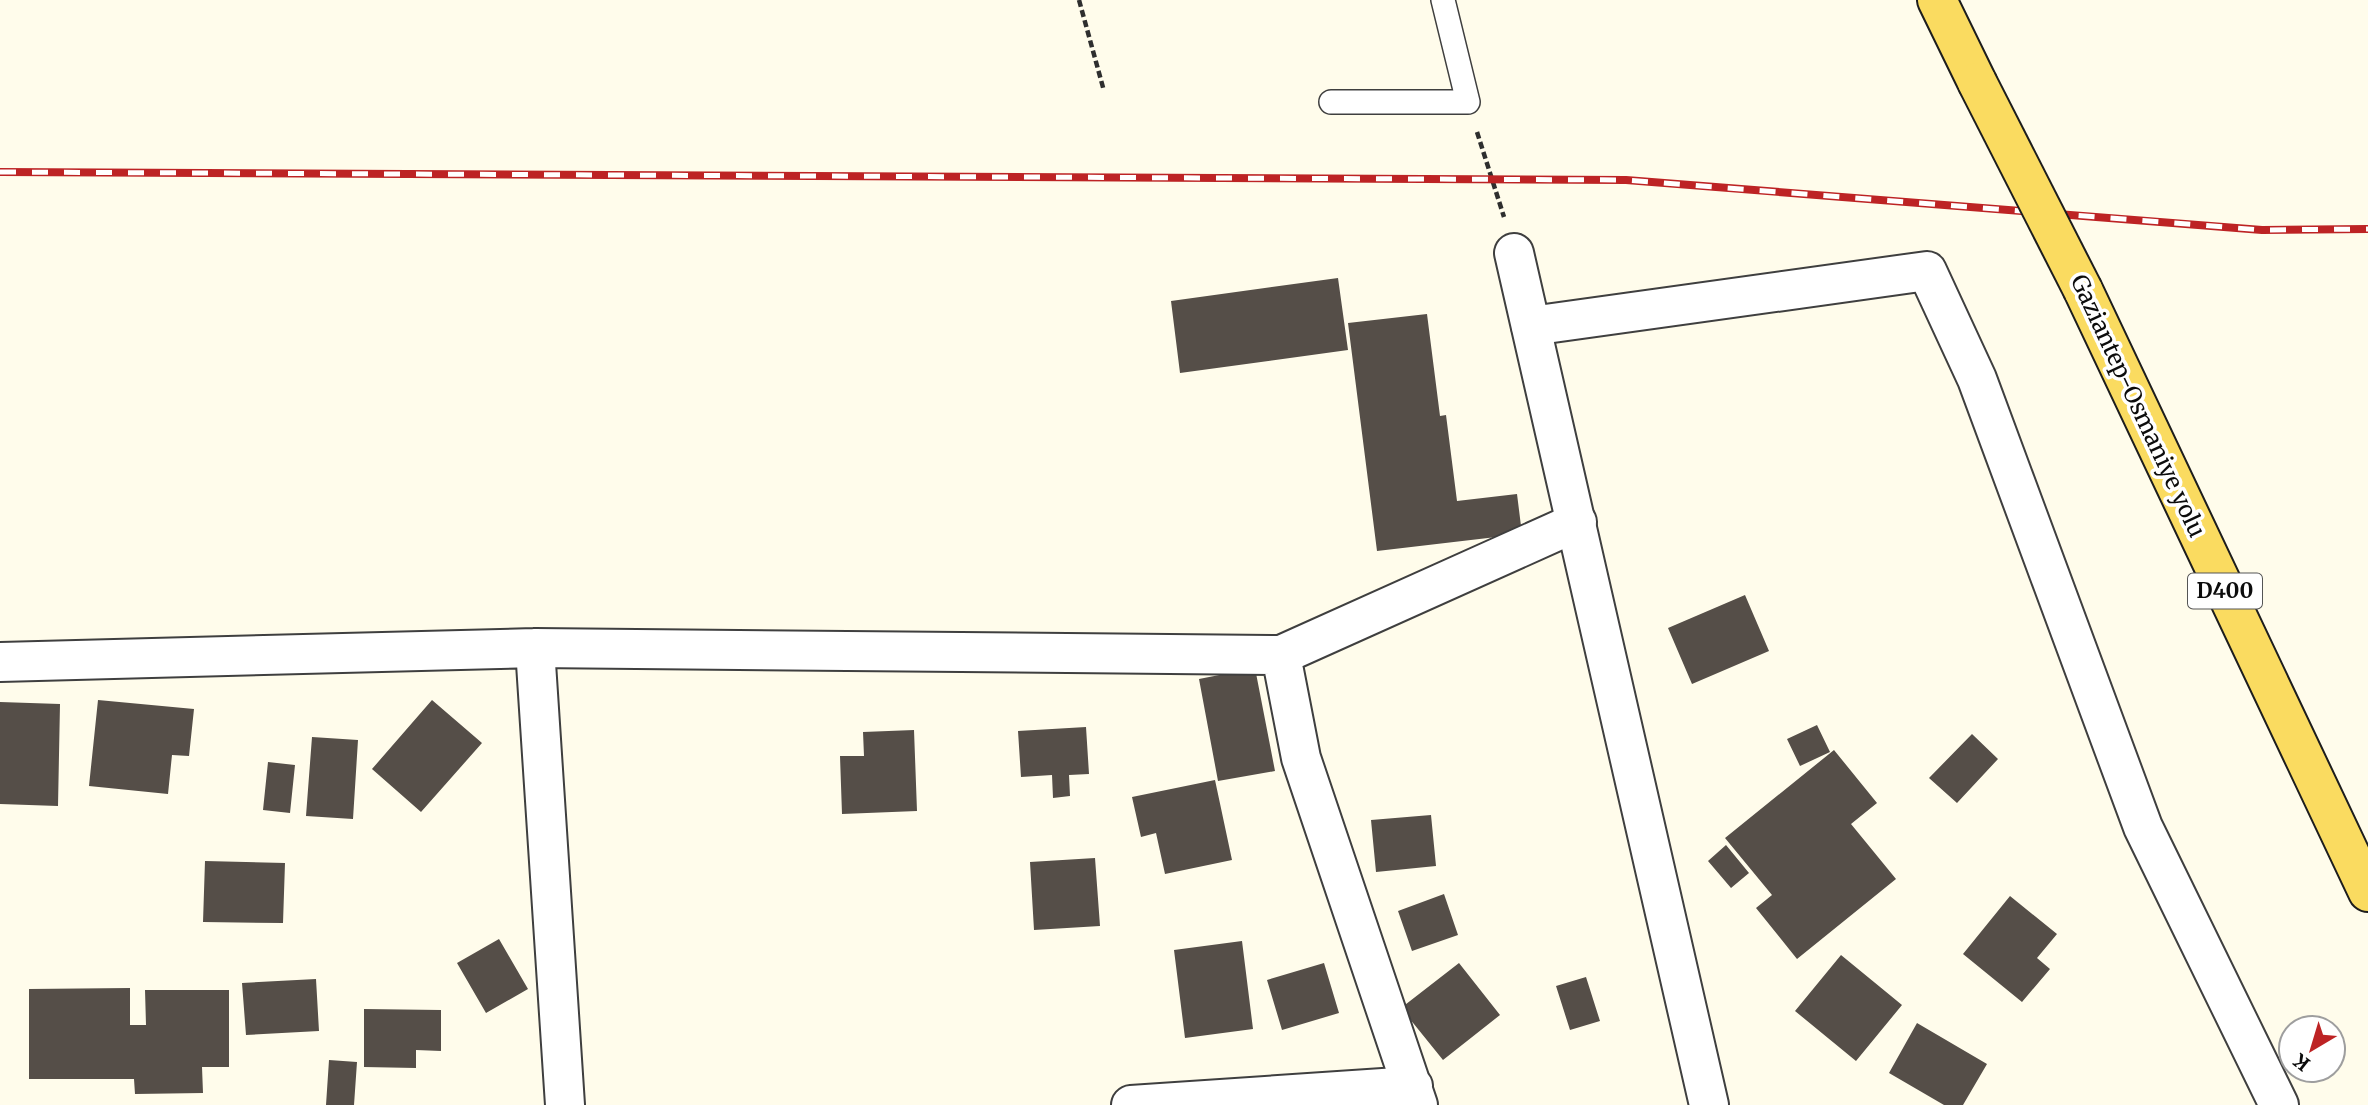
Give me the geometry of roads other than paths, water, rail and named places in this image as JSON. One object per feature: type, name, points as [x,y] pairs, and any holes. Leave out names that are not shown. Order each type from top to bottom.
[{"type":"main road","name":"Gaziantep-Osmaniye yolu","points":[[1937,0],[2083,290],[2368,892]]},
{"type":"street","points":[[1514,253],[1709,1105]]},
{"type":"street","points":[[1531,326],[1927,271],[1977,379],[2143,827],[2279,1105]]},
{"type":"street","points":[[0,662],[535,648],[1281,655],[1577,522]]},
{"type":"street","points":[[535,648],[565,1105]]},
{"type":"street","points":[[1131,1105],[1416,1096],[1301,758],[1281,655]]},
{"type":"lane","points":[[1331,102],[1468,102],[1443,0]]},
{"type":"railway","points":[[0,172],[1626,180],[2262,230],[2368,229]]}]
